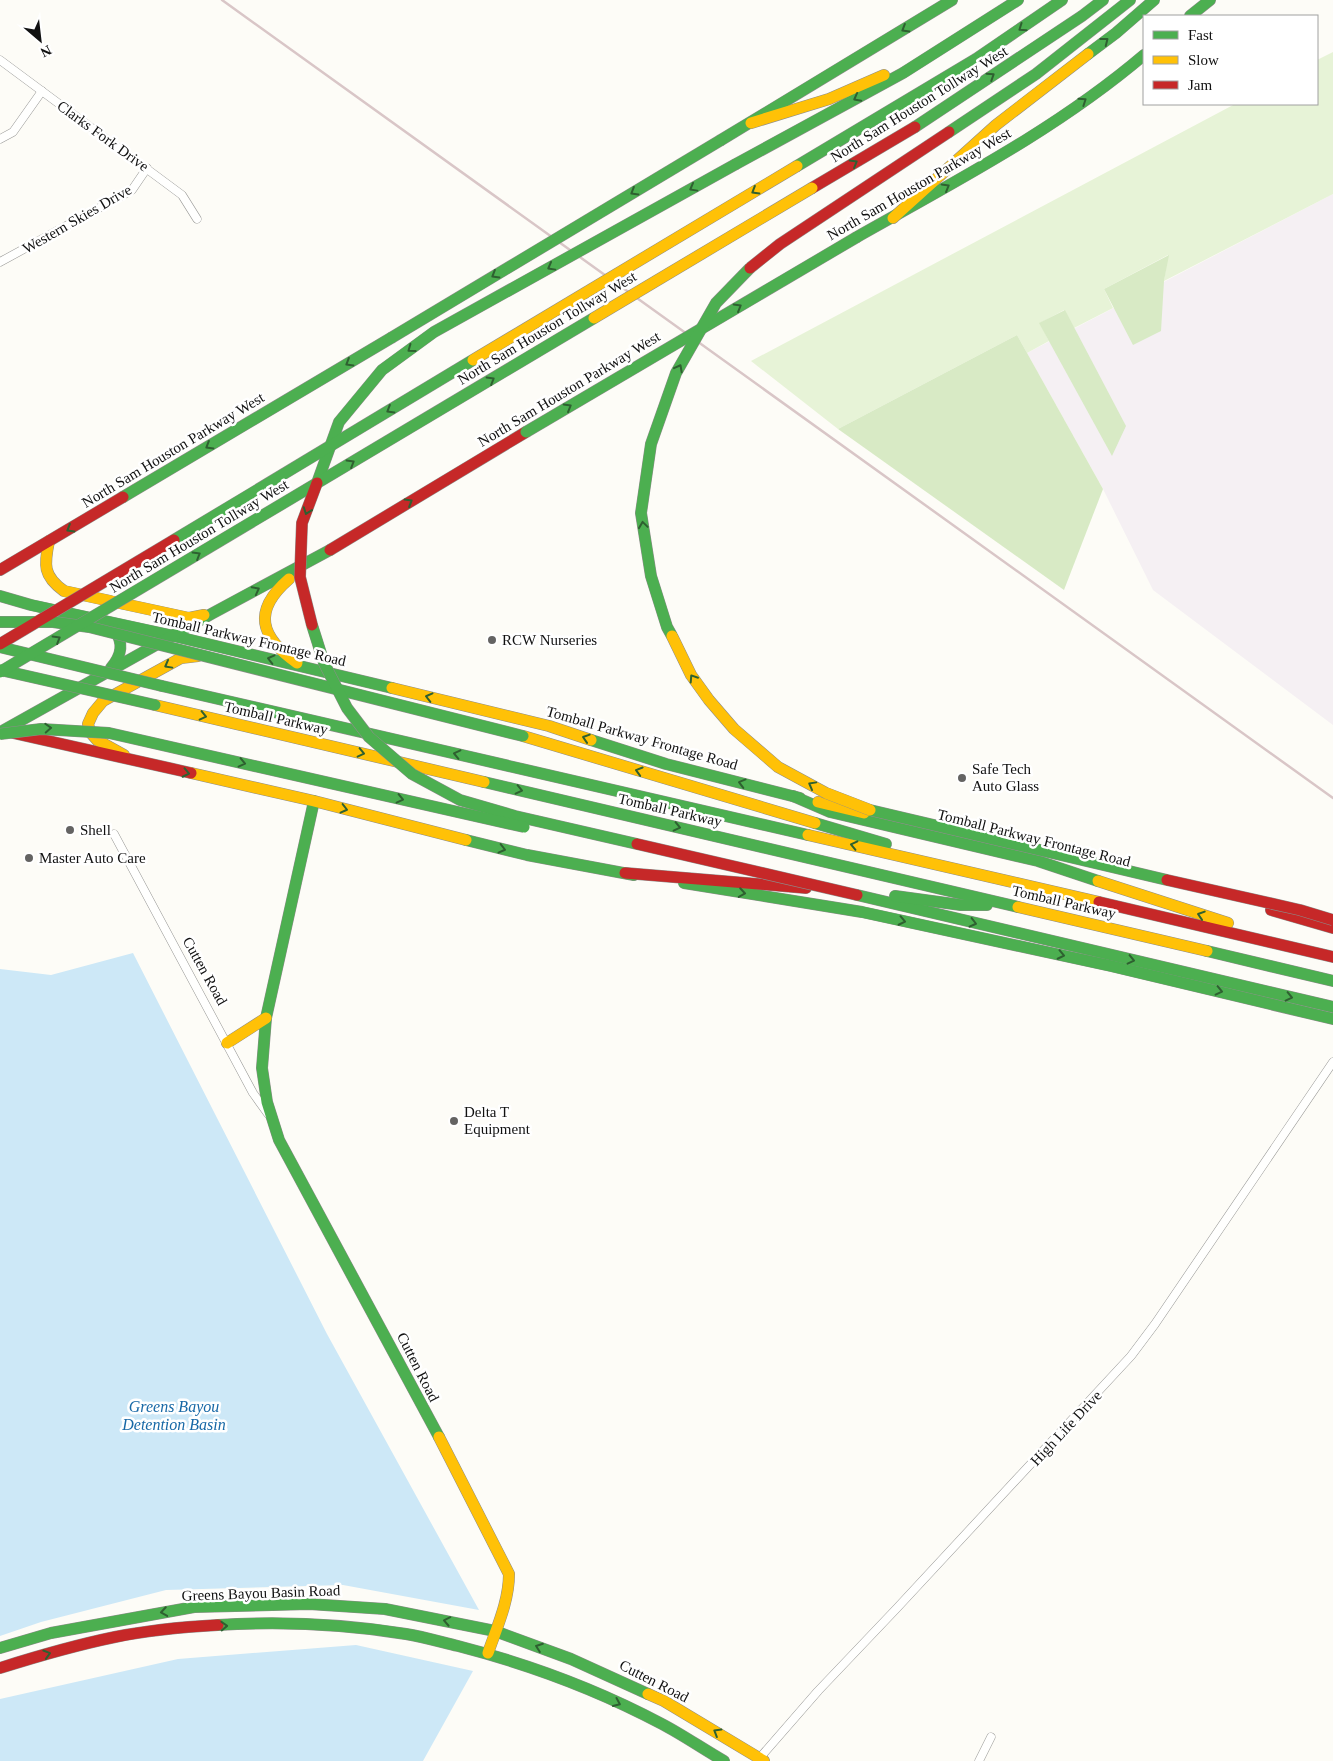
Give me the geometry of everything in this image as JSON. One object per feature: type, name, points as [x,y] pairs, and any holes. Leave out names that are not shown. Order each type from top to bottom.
[{"type":"main road","name":"North Sam Houston Parkway West","points":[[0,570],[751,123],[952,0]]},
{"type":"main road","points":[[751,123],[829,99],[899,68],[1006,0]]},
{"type":"main road","points":[[1018,0],[903,74],[736,164],[434,332],[382,370],[339,422],[302,523],[300,577],[310,620],[324,663],[348,708],[369,737],[412,774],[460,800],[515,816],[1333,1007]]},
{"type":"main road","name":"North Sam Houston Tollway West","points":[[0,646],[976,59],[1062,0]]},
{"type":"main road","name":"North Sam Houston Tollway West","points":[[0,671],[896,139],[1082,16],[1103,0]]},
{"type":"main road","points":[[1130,0],[1036,74],[780,244],[744,274],[716,303],[676,372],[651,444],[641,513],[650,576],[667,627],[691,675],[709,700],[734,729],[778,766],[826,793],[870,810],[1300,910],[1333,920]]},
{"type":"main road","points":[[893,218],[996,125],[1116,33],[1154,0]]},
{"type":"main road","points":[[1191,15],[1210,0]]},
{"type":"main road","name":"North Sam Houston Parkway West","points":[[1,732],[213,613],[310,562],[857,237],[1013,149],[1117,78],[1143,56]]},
{"type":"main road","points":[[49,541],[45,563],[46,574],[52,583],[64,591],[190,618],[213,613]]},
{"type":"main road","points":[[300,666],[277,647],[269,634],[265,620],[266,606],[276,590],[310,562]]},
{"type":"main road","name":"Tomball Parkway Frontage Road","points":[[0,596],[31,605],[174,636],[550,726],[666,764],[1275,911],[1333,928]]},
{"type":"main road","points":[[99,620],[116,630],[123,648],[118,659],[103,676]]},
{"type":"main road","points":[[0,622],[53,622],[89,627],[523,736],[1021,884]]},
{"type":"main road","name":"Tomball Parkway","points":[[0,646],[162,686],[1333,957]]},
{"type":"main road","points":[[138,762],[97,740],[90,732],[88,724],[93,713],[103,701],[181,658],[210,654],[249,654]]},
{"type":"main road","name":"Tomball Parkway","points":[[0,671],[155,705],[1333,981]]},
{"type":"main road","points":[[1,732],[54,727],[109,733],[752,880],[828,895],[858,896]]},
{"type":"main road","points":[[1,732],[314,801],[527,855],[862,912],[1111,966],[1333,1018]]},
{"type":"main road","points":[[793,796],[830,812],[1038,861],[1314,952]]},
{"type":"main road","name":"Cutten Road","points":[[314,801],[266,1018],[262,1068],[267,1102],[279,1140],[320,1213],[509,1574],[509,1587],[505,1604],[488,1653]]},
{"type":"main road","points":[[625,873],[880,894],[961,905],[1012,906]]},
{"type":"main road","points":[[227,1043],[266,1018]]},
{"type":"main road","name":"Greens Bayou Basin Road","points":[[0,1648],[51,1633],[127,1618],[194,1608],[309,1604],[385,1609],[495,1631]]},
{"type":"main road","name":"Greens Bayou Basin Road","points":[[0,1668],[66,1648],[131,1634],[201,1626],[304,1624],[362,1628],[404,1633],[488,1653]]},
{"type":"main road","name":"Cutten Road","points":[[495,1631],[571,1659],[664,1701],[760,1760]]},
{"type":"main road","points":[[488,1653],[572,1683],[642,1714],[724,1761]]},
{"type":"street","name":"Clarks Fork Drive","points":[[0,60],[182,194],[196,219]]},
{"type":"street","points":[[0,139],[13,132],[42,91]]},
{"type":"street","name":"Western Skies Drive","points":[[0,262],[132,190],[147,168]]},
{"type":"street","name":"Cutten Road","points":[[114,834],[253,1093],[273,1120]]},
{"type":"street","name":"High Life Drive","points":[[760,1760],[855,1652],[1131,1356],[1155,1324],[1333,1062]]},
{"type":"street","points":[[979,1761],[991,1737]]},
{"type":"shaded area","points":[[1333,194],[1333,725],[1153,590],[1103,489],[1027,353]]},
{"type":"green space","points":[[1333,52],[1333,194],[1164,281],[1168,255],[1104,289],[1113,308],[1074,328],[1064,310],[1040,323],[1049,341],[1027,353],[1017,335],[838,429],[751,361],[1233,105],[1318,105],[1318,60]]},
{"type":"green space","points":[[1169,255],[1164,281],[1161,331],[1133,345],[1104,289]]},
{"type":"green space","points":[[1065,310],[1126,426],[1112,456],[1039,323]]},
{"type":"green space","points":[[1017,335],[1103,489],[1064,590],[838,429]]},
{"type":"water","name":"Greens Bayou Detention Basin","points":[[133,953],[327,1334],[479,1610],[343,1585],[166,1590],[41,1622],[0,1636],[0,969],[51,975]]},
{"type":"water","points":[[356,1645],[473,1671],[423,1761],[0,1761],[0,1699],[178,1659]]},
{"type":"railway","points":[[222,0],[1333,798]]},
{"type":"traffic: fast","points":[[721,140],[952,0]]},
{"type":"traffic: fast","points":[[736,164],[903,73],[1018,0]]},
{"type":"traffic: fast","points":[[797,166],[976,59],[1062,0]]},
{"type":"traffic: fast","points":[[915,127],[1082,16],[1103,0]]},
{"type":"traffic: fast","points":[[949,132],[1036,74],[1130,0]]},
{"type":"traffic: fast","points":[[1088,54],[1154,0]]},
{"type":"traffic: fast","points":[[1191,15],[1210,0]]},
{"type":"traffic: fast","points":[[857,237],[1005,153],[1076,107],[1143,56]]},
{"type":"traffic: fast","points":[[391,338],[721,140]]},
{"type":"traffic: fast","points":[[317,483],[339,422],[382,370],[434,332],[736,164]]},
{"type":"traffic: fast","points":[[526,432],[857,237]]},
{"type":"traffic: fast","points":[[672,636],[667,627],[651,576],[641,513],[651,444],[676,373],[716,303],[750,268]]},
{"type":"traffic: fast","points":[[0,672],[594,318]]},
{"type":"traffic: fast","points":[[123,497],[391,338]]},
{"type":"traffic: fast","points":[[174,540],[473,360]]},
{"type":"traffic: fast","points":[[4,730],[330,550]]},
{"type":"traffic: fast","points":[[0,596],[31,605],[174,636],[392,688]]},
{"type":"traffic: fast","points":[[0,622],[53,622],[89,627],[523,736]]},
{"type":"traffic: fast","points":[[312,625],[324,663],[347,708],[369,737],[412,774],[460,800],[515,816],[637,844]]},
{"type":"traffic: fast","points":[[111,668],[118,658],[120,649],[119,639],[114,629]]},
{"type":"traffic: fast","points":[[0,647],[162,686]]},
{"type":"traffic: fast","points":[[1,670],[155,705]]},
{"type":"traffic: fast","points":[[162,686],[808,835]]},
{"type":"traffic: fast","points":[[0,734],[41,729],[109,733],[524,827]]},
{"type":"traffic: fast","points":[[591,740],[666,764],[800,798]]},
{"type":"traffic: fast","points":[[484,782],[1018,907]]},
{"type":"traffic: fast","points":[[793,796],[830,812],[1038,861],[1098,881]]},
{"type":"traffic: fast","points":[[314,801],[266,1018],[262,1068],[267,1102],[279,1140],[439,1437]]},
{"type":"traffic: fast","points":[[870,810],[1167,880]]},
{"type":"traffic: fast","points":[[815,823],[886,844]]},
{"type":"traffic: fast","points":[[466,840],[527,855],[634,875]]},
{"type":"traffic: fast","points":[[684,883],[862,912],[1111,966],[1333,1019]]},
{"type":"traffic: fast","points":[[857,895],[1333,1007]]},
{"type":"traffic: fast","points":[[895,896],[961,905],[987,905]]},
{"type":"traffic: fast","points":[[1207,951],[1333,981]]},
{"type":"traffic: fast","points":[[0,1648],[51,1633],[194,1607],[309,1604],[385,1609],[495,1631],[571,1659],[648,1694]]},
{"type":"traffic: fast","points":[[218,1625],[289,1623],[336,1626],[406,1634],[458,1646],[510,1661],[588,1689],[670,1728],[724,1761]]},
{"type":"traffic: slow","points":[[893,218],[996,125],[1088,54]]},
{"type":"traffic: slow","points":[[751,123],[829,99],[884,75]]},
{"type":"traffic: slow","points":[[473,360],[797,166]]},
{"type":"traffic: slow","points":[[594,318],[812,188]]},
{"type":"traffic: slow","points":[[49,541],[46,557],[47,569],[52,580],[64,591],[189,618],[204,615]]},
{"type":"traffic: slow","points":[[289,579],[269,602],[265,623],[268,633],[275,643],[297,663]]},
{"type":"traffic: slow","points":[[672,636],[691,675],[734,729],[778,767],[826,793],[870,810]]},
{"type":"traffic: slow","points":[[124,755],[97,740],[90,732],[88,724],[93,713],[103,701],[181,658],[198,656]]},
{"type":"traffic: slow","points":[[392,688],[549,726],[591,740]]},
{"type":"traffic: slow","points":[[155,705],[484,782]]},
{"type":"traffic: slow","points":[[523,736],[815,823]]},
{"type":"traffic: slow","points":[[191,773],[314,801],[466,840]]},
{"type":"traffic: slow","points":[[818,802],[864,813]]},
{"type":"traffic: slow","points":[[808,835],[1099,902]]},
{"type":"traffic: slow","points":[[1098,881],[1228,923]]},
{"type":"traffic: slow","points":[[1018,907],[1207,951]]},
{"type":"traffic: slow","points":[[227,1043],[266,1018]]},
{"type":"traffic: slow","points":[[439,1437],[509,1574],[505,1604],[488,1653]]},
{"type":"traffic: slow","points":[[648,1694],[664,1701],[764,1761]]},
{"type":"traffic: jam","points":[[812,188],[915,127]]},
{"type":"traffic: jam","points":[[750,268],[780,244],[949,132]]},
{"type":"traffic: jam","points":[[330,550],[526,432]]},
{"type":"traffic: jam","points":[[312,625],[300,577],[302,523],[317,483]]},
{"type":"traffic: jam","points":[[0,570],[123,497]]},
{"type":"traffic: jam","points":[[0,644],[174,540]]},
{"type":"traffic: jam","points":[[13,733],[191,773]]},
{"type":"traffic: jam","points":[[637,844],[857,895]]},
{"type":"traffic: jam","points":[[625,873],[806,888]]},
{"type":"traffic: jam","points":[[1167,880],[1300,910],[1333,920]]},
{"type":"traffic: jam","points":[[1099,902],[1333,957]]},
{"type":"traffic: jam","points":[[1271,910],[1333,928]]},
{"type":"traffic: jam","points":[[0,1668],[57,1651],[115,1637],[166,1629],[218,1625]]},
{"type":"place","name":"RCW Nurseries","points":[[492,640]]},
{"type":"place","name":"Safe Tech Auto Glass","points":[[962,778]]},
{"type":"place","name":"Shell","points":[[70,830]]},
{"type":"place","name":"Master Auto Care","points":[[29,858]]},
{"type":"place","name":"Delta T Equipment","points":[[454,1121]]}]
